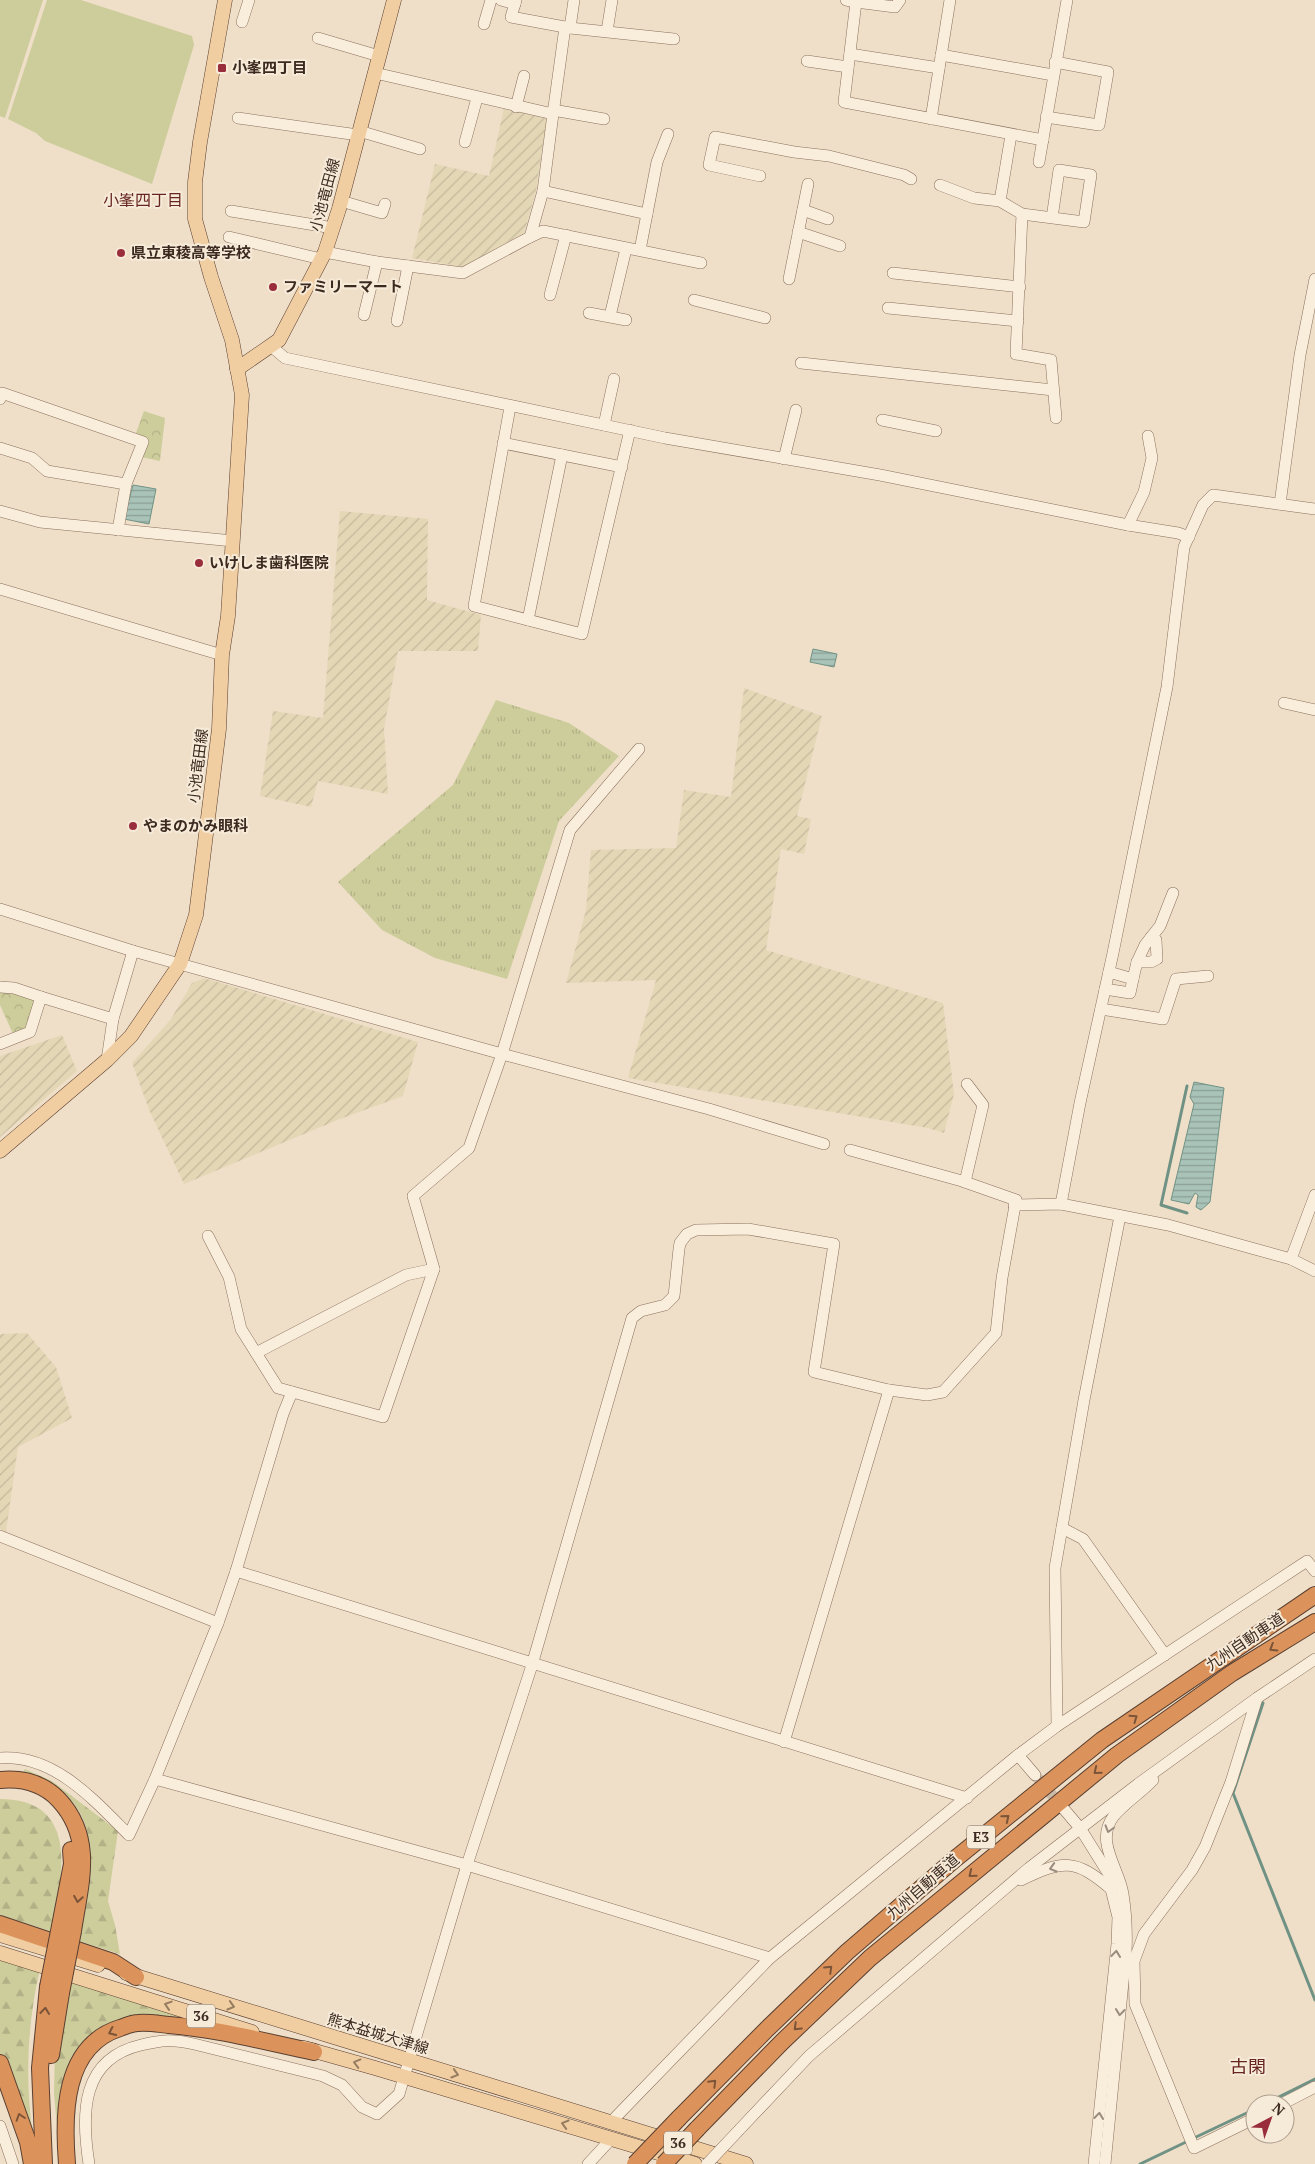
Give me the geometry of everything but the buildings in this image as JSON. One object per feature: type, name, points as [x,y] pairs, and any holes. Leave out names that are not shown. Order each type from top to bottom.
[{"type":"highway","name":"九州自動車道","points":[[635,2164],[767,2029],[847,1952],[954,1859],[1102,1740],[1315,1595]]},
{"type":"highway","name":"九州自動車道","points":[[664,2164],[782,2042],[870,1958],[1117,1754],[1232,1673],[1315,1622]]},
{"type":"highway","points":[[0,1780],[17,1778],[38,1784],[52,1793],[75,1821],[81,1841],[82,1873],[66,1929],[40,2068],[44,2164]]},
{"type":"highway","points":[[0,1791],[13,1789],[38,1795],[58,1814],[71,1837],[72,1864],[66,1929]]},
{"type":"highway","points":[[0,1924],[114,1962],[136,1976]]},
{"type":"highway","points":[[54,1990],[50,2094],[54,2152],[57,2164]]},
{"type":"highway","points":[[67,2164],[65,2141],[66,2110],[72,2079],[79,2061],[93,2043],[111,2031],[138,2023],[194,2027],[314,2052]]},
{"type":"highway","points":[[0,2063],[28,2142],[32,2164]]},
{"type":"main road","name":"小池竜田線","points":[[0,1151],[107,1060],[131,1036],[180,964],[196,915],[220,728],[222,655],[228,616],[242,395],[232,340],[211,277],[195,219],[200,142],[225,0]]},
{"type":"main road","name":"小池竜田線","points":[[237,370],[279,340],[323,256],[341,201],[394,0]]},
{"type":"main road","name":"熊本益城大津線","points":[[0,1935],[746,2164]]},
{"type":"main road","name":"36","points":[[0,1953],[314,2052],[612,2138],[695,2164]]},
{"type":"street","points":[[242,22],[249,0]]},
{"type":"street","points":[[484,24],[492,0]]},
{"type":"street","points":[[500,0],[516,2],[511,17],[568,28],[674,40]]},
{"type":"street","points":[[530,237],[543,191],[553,112],[574,0]]},
{"type":"street","points":[[607,32],[612,0]]},
{"type":"street","points":[[900,0],[895,7],[849,1],[850,54],[844,102],[1043,140]]},
{"type":"street","points":[[931,119],[950,0]]},
{"type":"street","points":[[1039,162],[1067,0]]},
{"type":"street","points":[[318,38],[379,56]]},
{"type":"street","points":[[850,54],[939,68]]},
{"type":"street","points":[[941,54],[1053,75]]},
{"type":"street","points":[[807,61],[848,67]]},
{"type":"street","points":[[1046,117],[1100,125],[1108,72],[1055,62]]},
{"type":"street","points":[[375,73],[516,107],[604,119]]},
{"type":"street","points":[[516,107],[524,76]]},
{"type":"street","points":[[465,142],[477,98]]},
{"type":"street","points":[[238,118],[358,133],[420,149]]},
{"type":"street","points":[[640,250],[657,162],[668,134]]},
{"type":"street","points":[[1000,200],[1012,135]]},
{"type":"street","points":[[760,176],[709,165],[715,137],[794,152],[829,156],[904,175],[911,179]]},
{"type":"street","points":[[940,185],[974,198],[1000,200],[1022,214],[1052,218],[1084,222],[1087,216],[1091,175],[1059,170],[1052,218]]},
{"type":"street","points":[[789,278],[808,184]]},
{"type":"street","points":[[543,191],[647,214]]},
{"type":"street","points":[[341,201],[382,213],[385,204]]},
{"type":"street","points":[[803,210],[828,219]]},
{"type":"street","points":[[231,211],[333,228]]},
{"type":"street","points":[[1022,214],[1016,354],[1052,360],[1056,418]]},
{"type":"street","points":[[229,237],[323,256],[463,273],[543,231],[701,263]]},
{"type":"street","points":[[798,232],[840,246]]},
{"type":"street","points":[[550,295],[566,236]]},
{"type":"street","points":[[610,316],[626,249]]},
{"type":"street","points":[[364,315],[377,262]]},
{"type":"street","points":[[397,320],[408,266]]},
{"type":"street","points":[[892,273],[1020,286]]},
{"type":"street","points":[[1280,504],[1300,355],[1315,279]]},
{"type":"street","points":[[694,300],[764,318]]},
{"type":"street","points":[[888,308],[1018,321]]},
{"type":"street","points":[[589,313],[626,320]]},
{"type":"street","points":[[271,346],[284,358],[510,407],[784,459],[880,475],[1128,525],[1178,533],[1189,537]]},
{"type":"street","points":[[801,363],[1053,390]]},
{"type":"street","points":[[604,425],[614,379]]},
{"type":"street","points":[[0,399],[2,393],[143,442],[126,484],[118,530]]},
{"type":"street","points":[[510,407],[474,606],[582,634],[630,430]]},
{"type":"street","points":[[784,459],[796,410]]},
{"type":"street","points":[[882,420],[936,431]]},
{"type":"street","points":[[1128,525],[1144,492],[1152,458],[1148,436]]},
{"type":"street","points":[[503,443],[622,467]]},
{"type":"street","points":[[0,448],[32,458],[47,471],[126,484]]},
{"type":"street","points":[[528,620],[562,455]]},
{"type":"street","points":[[1062,1204],[1080,1103],[1109,972],[1167,687],[1184,546],[1203,505],[1213,495],[1315,510]]},
{"type":"street","points":[[0,511],[40,522],[233,541]]},
{"type":"street","points":[[0,589],[222,655]]},
{"type":"street","points":[[1284,703],[1315,710]]},
{"type":"street","points":[[208,1236],[229,1277],[240,1330],[278,1388],[383,1417],[434,1269],[413,1196],[469,1148],[502,1054],[570,830],[638,749]]},
{"type":"street","points":[[1105,989],[1130,994],[1137,962],[1151,937],[1160,926],[1174,893]]},
{"type":"street","points":[[0,910],[133,951],[502,1054],[709,1108],[824,1144]]},
{"type":"street","points":[[1137,962],[1151,962],[1156,959],[1156,940],[1151,937]]},
{"type":"street","points":[[107,1060],[113,1019],[133,951]]},
{"type":"street","points":[[1109,972],[1133,979]]},
{"type":"street","points":[[1101,1009],[1164,1019],[1176,979],[1208,976]]},
{"type":"street","points":[[0,987],[14,988],[113,1019]]},
{"type":"street","points":[[0,1044],[30,1032],[41,997]]},
{"type":"street","points":[[965,1182],[983,1105],[967,1084]]},
{"type":"street","points":[[89,2164],[86,2147],[87,2106],[91,2085],[99,2068],[105,2062],[130,2047],[162,2039],[177,2040],[323,2076],[342,2085],[362,2107],[376,2114],[399,2094],[467,1865],[532,1665],[632,1318],[641,1311],[665,1305],[674,1296],[680,1243],[687,1234],[696,1230],[748,1229],[834,1244],[814,1372],[889,1390],[927,1396],[942,1392],[996,1333],[1002,1278],[1016,1200],[965,1182],[850,1150]]},
{"type":"street","points":[[1290,1259],[1315,1194]]},
{"type":"street","points":[[1014,1205],[1062,1204],[1168,1225],[1290,1259],[1315,1271]]},
{"type":"street","points":[[1057,1726],[1055,1568],[1084,1400],[1120,1216]]},
{"type":"street","points":[[256,1353],[406,1275],[434,1269]]},
{"type":"street","points":[[784,1742],[889,1390]]},
{"type":"street","points":[[0,1758],[28,1760],[49,1768],[74,1784],[129,1835],[155,1779],[218,1623],[236,1572],[283,1414],[292,1392]]},
{"type":"street","points":[[1062,1528],[1083,1539],[1165,1655]]},
{"type":"street","points":[[0,1536],[218,1623]]},
{"type":"street","points":[[610,2123],[770,1958],[1018,1755],[1057,1726],[1307,1561],[1315,1570]]},
{"type":"street","points":[[236,1572],[967,1798]]},
{"type":"street","points":[[707,2164],[809,2056],[1006,1887],[1080,1828],[1177,1756],[1257,1698],[1315,1660]]},
{"type":"street","points":[[1245,2123],[1194,2148],[1135,2004],[1134,1961],[1144,1934],[1192,1870],[1205,1847],[1231,1782],[1257,1698]]},
{"type":"street","points":[[1018,1755],[1035,1775]]},
{"type":"street","points":[[1105,2164],[1127,1926],[1120,1880],[1108,1854],[1107,1831],[1112,1819],[1177,1756]]},
{"type":"street","points":[[155,1779],[467,1865],[770,1958]]},
{"type":"street","points":[[1063,1808],[1080,1828],[1111,1884],[1118,1917],[1117,1944],[1094,2164]]},
{"type":"street","points":[[1006,1887],[1037,1872],[1059,1865],[1072,1865],[1094,1874],[1123,1894]]},
{"type":"street","points":[[1295,2097],[1315,2087]]},
{"type":"street","points":[[0,2126],[2,2138],[12,2164]]},
{"type":"street","points":[[588,2164],[612,2138]]},
{"type":"shaded area","points":[[504,108],[547,119],[536,191],[524,233],[463,267],[412,258],[435,164],[489,176]]},
{"type":"shaded area","points":[[133,485],[156,489],[149,524],[124,519]]},
{"type":"shaded area","points":[[340,511],[428,519],[427,600],[481,615],[478,651],[398,651],[384,729],[388,794],[318,781],[311,807],[260,796],[273,711],[323,718]]},
{"type":"shaded area","points":[[813,649],[837,654],[834,667],[810,662]]},
{"type":"shaded area","points":[[744,688],[822,716],[797,816],[811,819],[804,854],[781,849],[766,950],[943,1003],[954,1094],[944,1133],[928,1128],[628,1078],[656,980],[566,983],[586,910],[591,850],[676,848],[684,790],[731,797]]},
{"type":"shaded area","points":[[204,978],[418,1042],[403,1096],[340,1119],[184,1184],[150,1112],[132,1063],[171,1019],[192,983]]},
{"type":"shaded area","points":[[62,1035],[77,1071],[0,1137],[0,1056]]},
{"type":"shaded area","points":[[1194,1082],[1224,1088],[1210,1202],[1201,1210],[1196,1207],[1198,1195],[1195,1193],[1189,1204],[1171,1200],[1194,1104],[1190,1097]]},
{"type":"shaded area","points":[[27,1333],[56,1367],[72,1418],[18,1447],[6,1532],[0,1529],[0,1334]]},
{"type":"green space","points":[[0,0],[43,0],[5,118],[0,116]]},
{"type":"green space","points":[[47,0],[81,0],[192,36],[194,45],[152,184],[45,141],[36,133],[8,119]]},
{"type":"green space","points":[[144,411],[165,418],[160,461],[141,457],[148,438],[136,433]]},
{"type":"green space","points":[[496,700],[569,723],[619,756],[559,821],[507,979],[435,958],[382,930],[338,882],[453,785]]},
{"type":"green space","points":[[7,990],[32,998],[34,1005],[27,1027],[13,1034],[0,1005],[0,991]]},
{"type":"green space","points":[[25,1769],[52,1781],[118,1831],[108,1901],[115,1925],[120,1954],[75,1940],[89,1863],[88,1840],[83,1819],[71,1800],[52,1785],[23,1772]]},
{"type":"green space","points":[[0,1799],[26,1803],[44,1812],[55,1827],[60,1846],[61,1866],[59,1888],[50,1931],[0,1915]]},
{"type":"green space","points":[[0,1957],[40,1969],[32,2011],[28,2074],[33,2137],[0,2055]]},
{"type":"green space","points":[[66,1977],[198,2021],[133,2020],[82,2045],[72,2059],[61,2087],[59,2148],[54,2094],[55,2049]]},
{"type":"waterway","points":[[1187,1086],[1161,1205],[1187,1213]]},
{"type":"waterway","points":[[1263,1703],[1233,1793],[1315,2000]]},
{"type":"waterway","points":[[1285,2094],[1315,2079]]},
{"type":"waterway","points":[[1194,2138],[1245,2114]]},
{"type":"waterway","points":[[1140,2164],[1186,2142]]},
{"type":"tunnel","points":[[1035,1775],[1063,1808]]},
{"type":"place","name":"小峯四丁目","points":[[222,68]]},
{"type":"place","name":"県立東稜高等学校","points":[[121,253]]},
{"type":"place","name":"ファミリーマート","points":[[273,287]]},
{"type":"place","name":"いけしま歯科医院","points":[[199,563]]},
{"type":"place","name":"やまのかみ眼科","points":[[133,826]]},
{"type":"district","name":"小峯四丁目","points":[[143,200]]},
{"type":"district","name":"古閑","points":[[1248,2067]]}]
